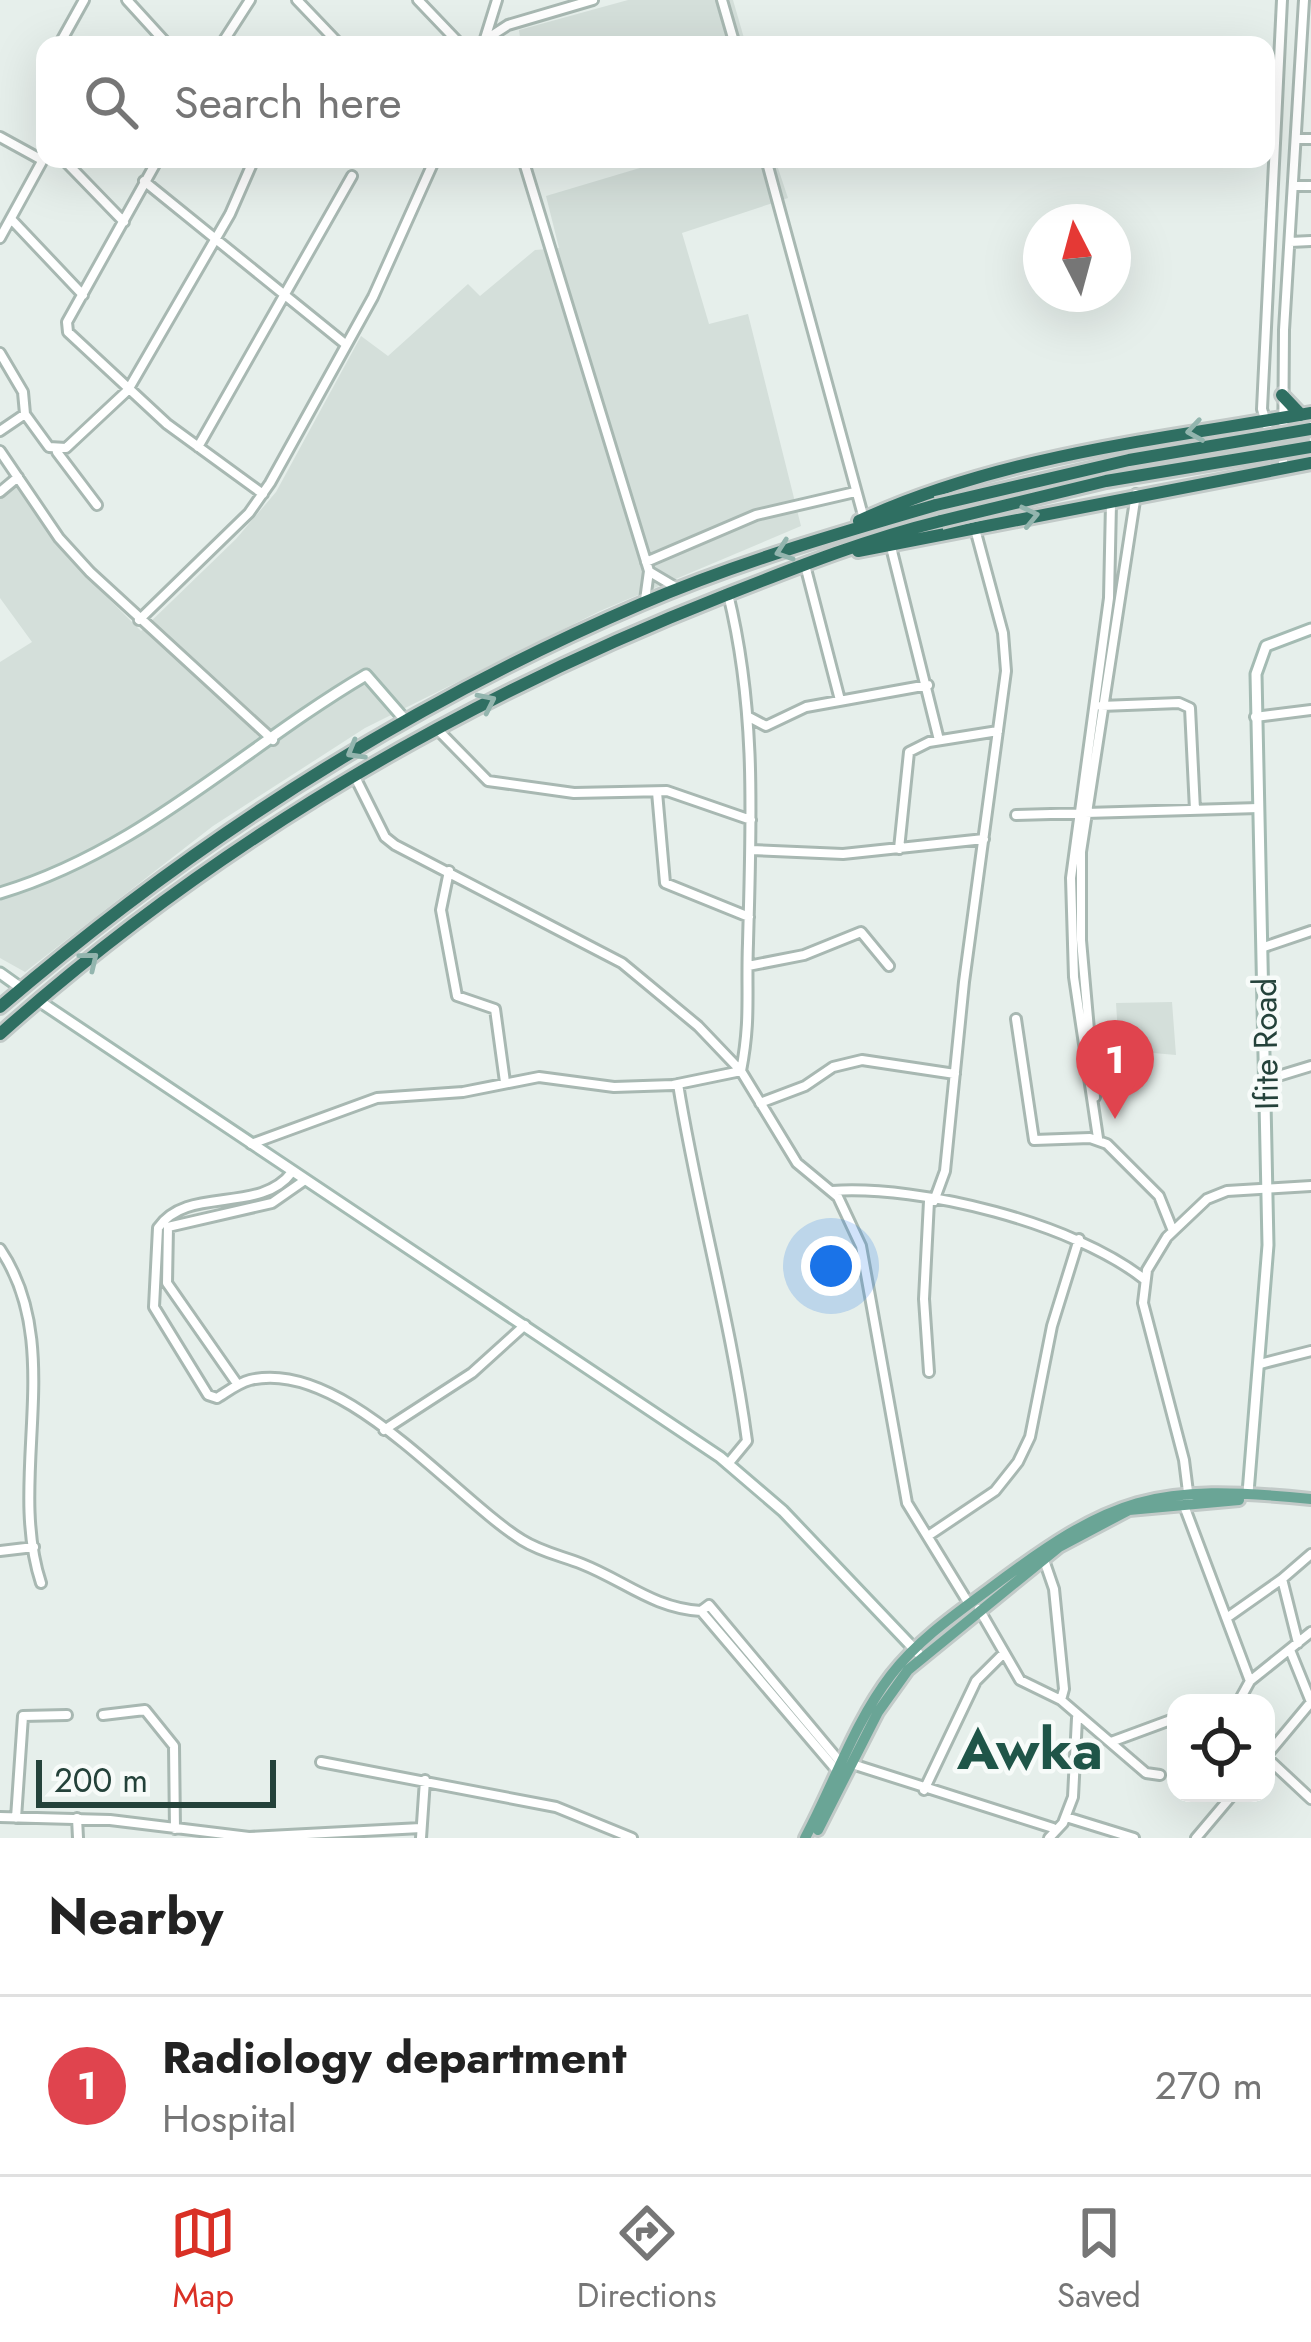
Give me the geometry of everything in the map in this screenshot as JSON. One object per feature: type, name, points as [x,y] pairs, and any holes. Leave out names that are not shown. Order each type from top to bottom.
[{"type":"highway","points":[[1282,394],[1306,414]]},
{"type":"highway","points":[[828,536],[926,491],[1032,463],[1306,414]]},
{"type":"highway","points":[[0,1006],[205,847],[406,721],[644,603],[828,536],[936,506],[1129,460],[1311,429]]},
{"type":"highway","points":[[0,1034],[201,876],[436,728],[574,658],[833,554],[940,521],[1106,482],[1311,447]]},
{"type":"highway","points":[[833,554],[891,547],[1136,493],[1311,463]]},
{"type":"main road","points":[[810,1838],[844,1767],[918,1653],[1082,1522],[1125,1503],[1248,1493],[1311,1502]]},
{"type":"main road","points":[[974,1607],[1112,1516],[1186,1498],[1311,1502]]},
{"type":"street","points":[[63,36],[84,0]]},
{"type":"street","points":[[127,0],[161,36]]},
{"type":"street","points":[[230,0],[239,13]]},
{"type":"street","points":[[226,36],[250,0]]},
{"type":"street","points":[[297,0],[331,36]]},
{"type":"street","points":[[418,0],[452,36]]},
{"type":"street","points":[[486,36],[497,0]]},
{"type":"street","points":[[492,36],[508,25],[593,0]]},
{"type":"street","points":[[722,0],[732,36]]},
{"type":"street","points":[[1275,155],[1282,0]]},
{"type":"street","points":[[1282,468],[1304,0]]},
{"type":"street","points":[[0,137],[36,154]]},
{"type":"street","points":[[1297,139],[1311,139]]},
{"type":"street","points":[[0,238],[39,168]]},
{"type":"street","points":[[72,168],[124,222]]},
{"type":"street","points":[[152,168],[67,322],[73,342],[198,447],[263,494]]},
{"type":"street","points":[[56,451],[66,448],[128,390],[249,168]]},
{"type":"street","points":[[139,620],[263,494],[406,230],[431,168]]},
{"type":"street","points":[[526,168],[647,566],[644,603]]},
{"type":"street","points":[[768,168],[864,519]]},
{"type":"street","points":[[1274,168],[1263,421],[1282,468]]},
{"type":"street","points":[[198,447],[352,176]]},
{"type":"street","points":[[144,181],[344,343]]},
{"type":"street","points":[[1294,186],[1311,186]]},
{"type":"street","points":[[12,220],[83,295]]},
{"type":"street","points":[[1290,242],[1311,241]]},
{"type":"street","points":[[0,353],[23,392],[26,414],[97,505]]},
{"type":"street","points":[[0,431],[26,414]]},
{"type":"street","points":[[0,451],[59,538],[139,620],[273,740]]},
{"type":"street","points":[[0,493],[18,477]]},
{"type":"street","points":[[647,566],[756,515],[856,492]]},
{"type":"street","points":[[1136,493],[1071,878],[1074,976],[1098,1138],[1159,1196],[1173,1231]]},
{"type":"street","points":[[1098,706],[1112,552],[1111,498]]},
{"type":"street","points":[[1113,524],[1132,527]]},
{"type":"street","points":[[929,1372],[924,1299],[932,1201],[945,1171],[1007,657],[975,529]]},
{"type":"street","points":[[891,547],[939,740]]},
{"type":"street","points":[[1112,552],[1128,554]]},
{"type":"street","points":[[805,565],[840,700]]},
{"type":"street","points":[[647,566],[680,589]]},
{"type":"street","points":[[728,594],[746,667],[752,820],[751,1031],[741,1071]]},
{"type":"street","name":"Ifite Road","points":[[1248,1493],[1260,1364],[1267,1190],[1256,674],[1266,646],[1311,629]]},
{"type":"street","points":[[0,893],[67,869],[136,833],[366,675],[406,721]]},
{"type":"street","points":[[748,716],[766,726],[806,707],[928,685]]},
{"type":"street","points":[[1098,706],[1179,703],[1190,708],[1195,810]]},
{"type":"street","points":[[1255,717],[1311,710]]},
{"type":"street","points":[[436,728],[488,781],[574,793],[683,795],[752,820]]},
{"type":"street","points":[[899,849],[909,752],[939,740],[998,731]]},
{"type":"street","points":[[355,776],[385,837],[622,963],[698,1026],[741,1071],[797,1163],[830,1191],[855,1225],[901,1482],[928,1537],[1026,1686],[1060,1700],[1146,1773],[1160,1774]]},
{"type":"street","points":[[657,792],[665,883],[749,917]]},
{"type":"street","points":[[1016,814],[1081,816],[1259,808]]},
{"type":"street","points":[[751,850],[843,854],[984,839]]},
{"type":"street","points":[[449,872],[441,910],[457,996],[495,1010],[505,1082]]},
{"type":"street","points":[[1264,947],[1311,931]]},
{"type":"street","points":[[748,966],[805,955],[861,932],[889,966]]},
{"type":"street","points":[[0,973],[21,988]]},
{"type":"street","points":[[39,1001],[728,1464],[783,1511],[918,1653]]},
{"type":"street","points":[[1016,1019],[1034,1140],[1098,1138]]},
{"type":"street","points":[[760,1102],[805,1086],[833,1067],[862,1060],[955,1074]]},
{"type":"street","points":[[1265,1080],[1311,1066]]},
{"type":"street","points":[[249,1144],[377,1098],[464,1092],[539,1077],[614,1087],[678,1084],[741,1071]]},
{"type":"street","points":[[678,1084],[707,1248],[741,1391],[747,1441],[728,1464]]},
{"type":"street","points":[[292,1172],[271,1193],[176,1212],[158,1228],[154,1307],[213,1399],[238,1385],[264,1379],[305,1385],[384,1430],[522,1540],[586,1566],[641,1598],[705,1608],[844,1767],[1051,1835],[1066,1817],[1073,1797],[1077,1716]]},
{"type":"street","points":[[238,1385],[167,1283],[168,1227],[272,1203],[305,1180]]},
{"type":"street","points":[[1250,1681],[1228,1617],[1188,1528],[1186,1498],[1146,1318],[1144,1279],[1173,1231],[1207,1199],[1227,1191],[1311,1186]]},
{"type":"street","points":[[830,1191],[932,1201],[1078,1239],[1144,1279]]},
{"type":"street","points":[[928,1537],[995,1491],[1018,1462],[1030,1437],[1052,1326],[1078,1239]]},
{"type":"street","points":[[0,1249],[16,1281],[33,1362],[34,1547],[41,1583]]},
{"type":"street","points":[[384,1430],[400,1424],[504,1348],[525,1324]]},
{"type":"street","points":[[1260,1364],[1311,1352]]},
{"type":"street","points":[[396,1439],[400,1424]]},
{"type":"street","points":[[0,1551],[34,1547]]},
{"type":"street","points":[[1228,1617],[1311,1554]]},
{"type":"street","points":[[1044,1560],[1054,1589],[1064,1689],[1060,1700]]},
{"type":"street","points":[[1275,1745],[1311,1702],[1294,1647],[1282,1579]]},
{"type":"street","points":[[1243,1694],[1250,1681],[1311,1632]]},
{"type":"street","points":[[924,1790],[976,1681],[1004,1653]]},
{"type":"street","points":[[103,1715],[145,1709],[174,1746],[175,1829]]},
{"type":"street","points":[[16,1818],[23,1716],[67,1715]]},
{"type":"street","points":[[1111,1742],[1167,1721]]},
{"type":"street","points":[[321,1762],[556,1807],[632,1838]]},
{"type":"street","points":[[1275,1765],[1311,1799]]},
{"type":"street","points":[[0,1816],[77,1818],[285,1837],[421,1833],[425,1780]]},
{"type":"street","points":[[1196,1838],[1226,1802]]},
{"type":"street","points":[[1066,1817],[1134,1838]]},
{"type":"street","points":[[77,1818],[79,1838]]},
{"type":"shaded area","points":[[628,0],[733,0],[743,36],[520,36],[519,30]]},
{"type":"shaded area","points":[[640,168],[778,168],[788,198],[682,233],[709,324],[748,314],[801,526],[600,611],[365,728],[213,826],[25,972],[0,958],[0,662],[32,642],[0,598],[0,486],[10,477],[68,558],[141,631],[236,539],[276,492],[361,336],[388,356],[468,284],[480,296],[535,250],[559,248],[546,196]]},
{"type":"shaded area","points":[[1172,1002],[1176,1055],[1119,1050],[1116,1003]]},
{"type":"place","name":"Radiology department","points":[[1115,1119]]},
{"type":"district","name":"Awka","points":[[1030,1749]]}]
